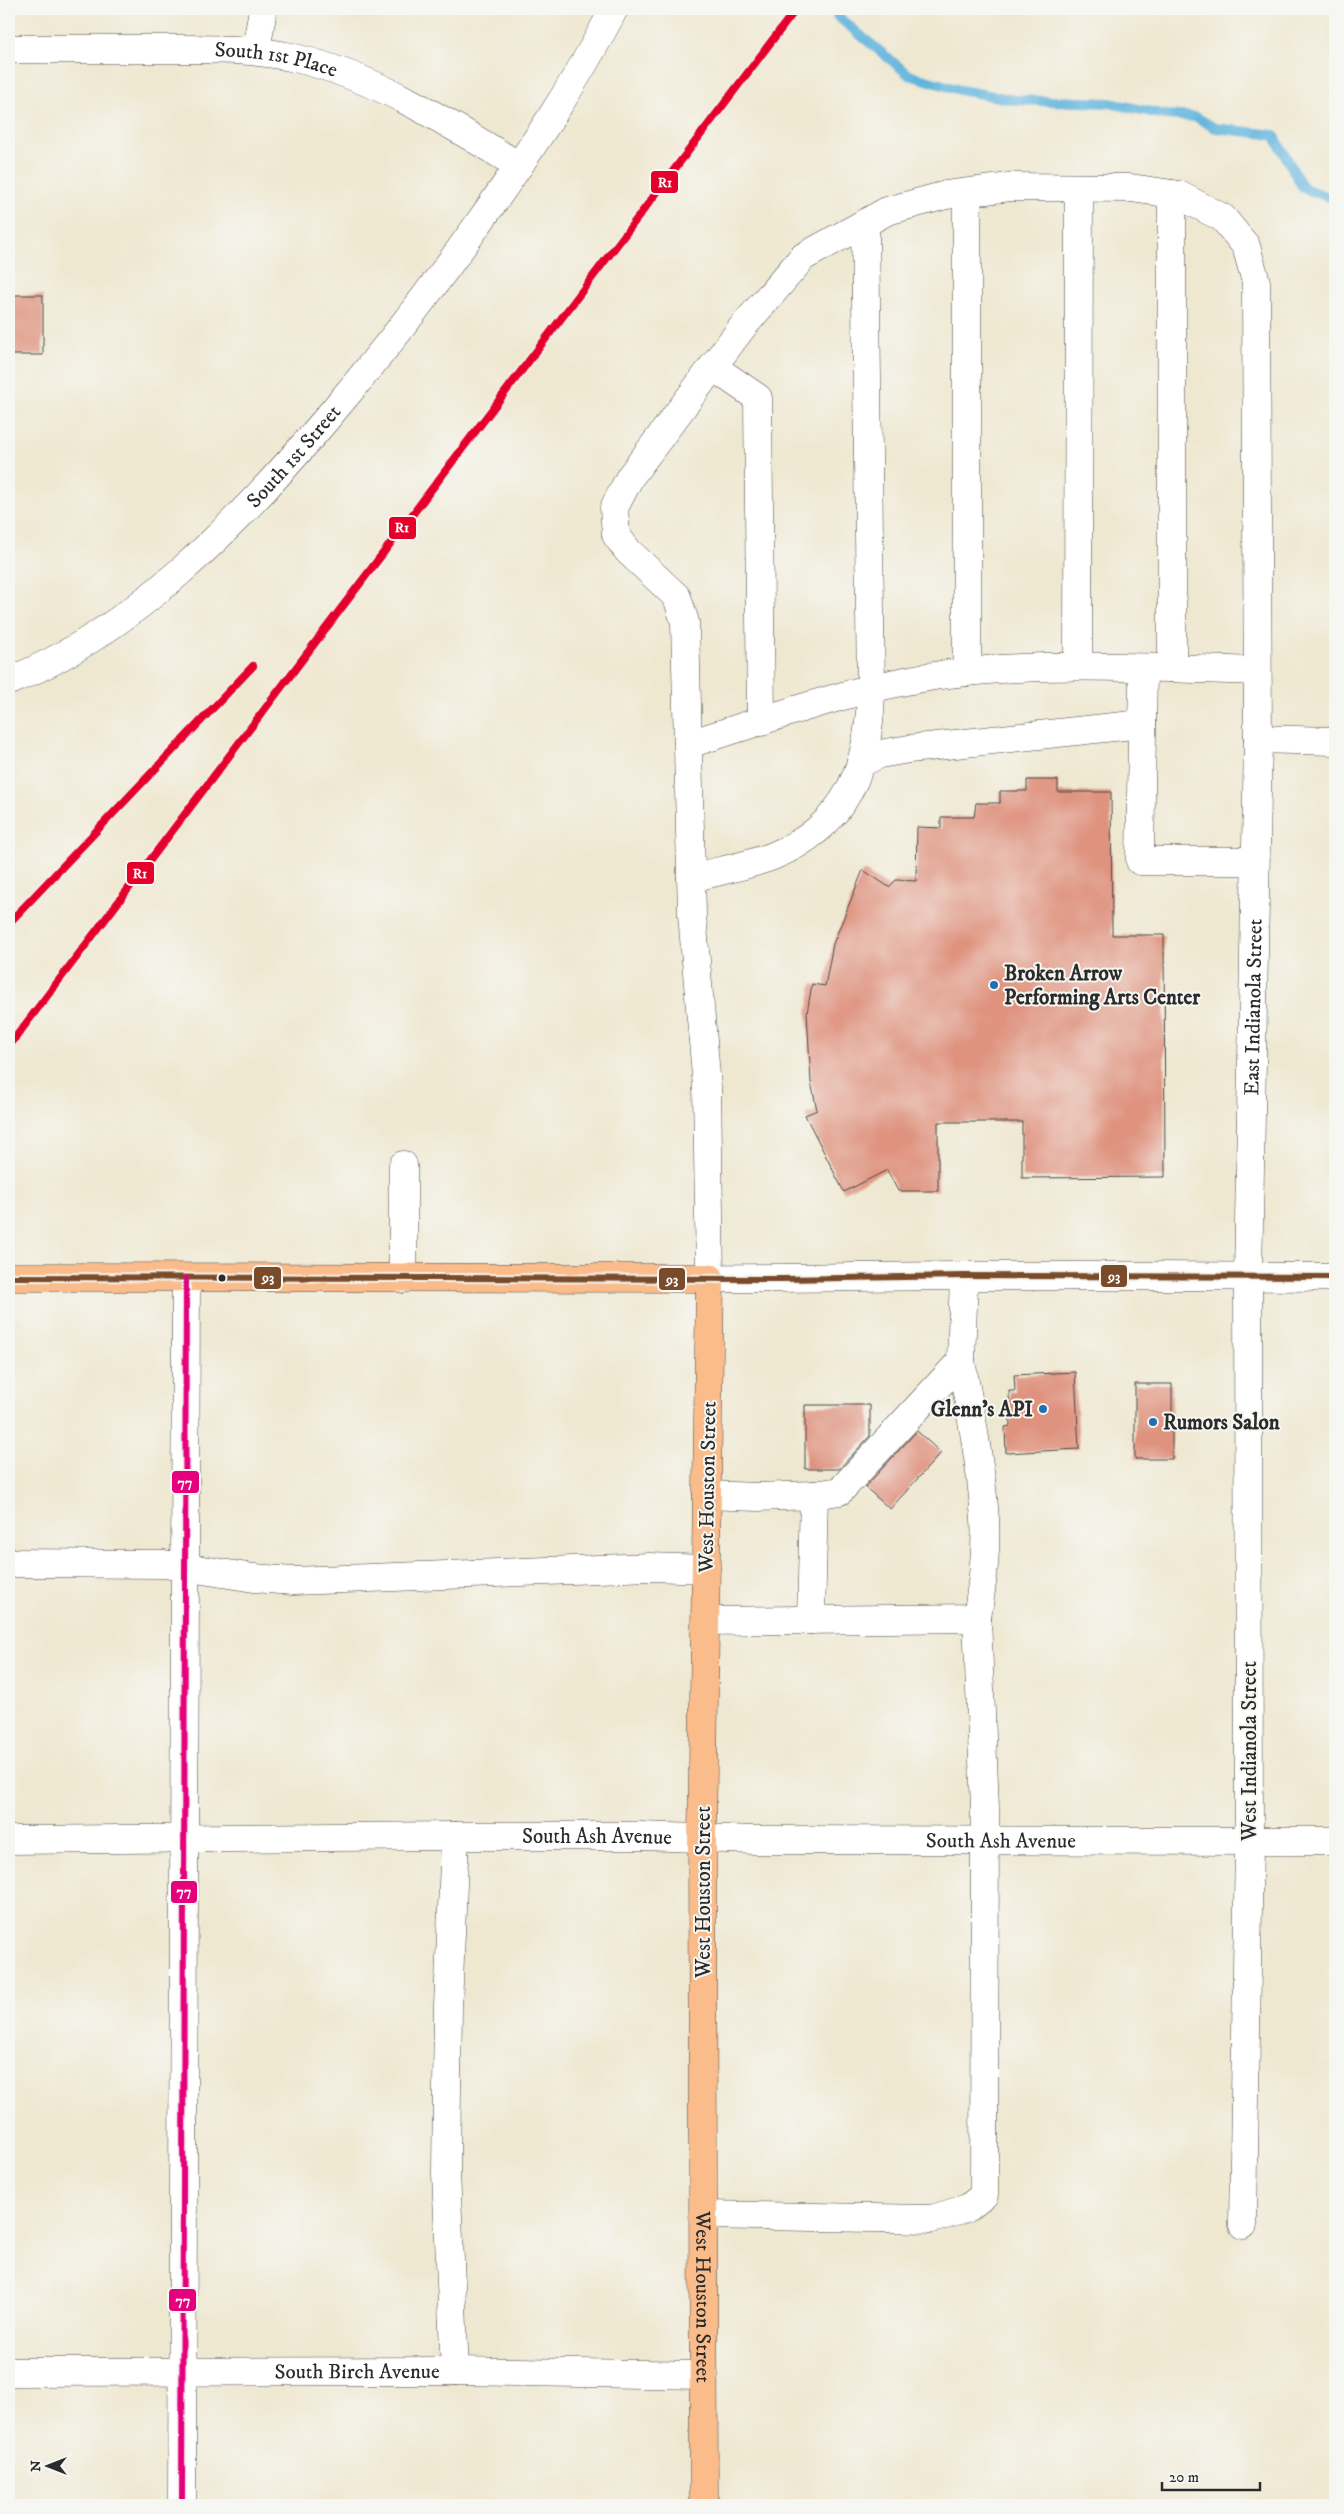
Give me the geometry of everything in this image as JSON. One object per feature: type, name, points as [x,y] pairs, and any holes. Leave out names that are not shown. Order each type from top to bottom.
[{"type":"main road","points":[[9,1277],[710,1278]]},
{"type":"main road","name":"West Houston Street","points":[[704,2505],[705,2215],[702,1838],[710,1278]]},
{"type":"street","points":[[256,51],[263,9]]},
{"type":"street","name":"South 1st Street","points":[[9,681],[53,660],[136,607],[184,568],[233,523],[284,470],[382,354],[448,268],[519,166],[598,41],[614,9]]},
{"type":"street","name":"South 1st Place","points":[[9,49],[256,51],[296,58],[356,76],[418,107],[519,166]]},
{"type":"street","name":"East Indianola Street","points":[[710,1278],[707,1087],[692,915],[685,622],[677,597],[628,551],[616,535],[614,508],[630,477],[741,330],[803,257],[886,211],[946,195],[1010,188],[1131,188],[1179,195],[1223,218],[1246,246],[1256,282],[1258,739],[1254,861],[1248,1276]]},
{"type":"street","points":[[1078,666],[1079,188]]},
{"type":"street","points":[[967,193],[967,672]]},
{"type":"street","points":[[1172,194],[1172,668]]},
{"type":"street","points":[[691,878],[772,856],[804,841],[826,824],[844,802],[861,763],[871,716],[872,690],[865,223]]},
{"type":"street","points":[[713,367],[758,398],[761,722]]},
{"type":"street","points":[[689,744],[872,690],[938,675],[1052,665],[1257,671]]},
{"type":"street","points":[[1143,668],[1140,861],[1254,861]]},
{"type":"street","points":[[861,763],[880,754],[909,749],[1142,724]]},
{"type":"street","points":[[1258,739],[1335,741]]},
{"type":"street","points":[[403,1279],[404,1165]]},
{"type":"street","points":[[705,2215],[932,2219],[968,2208],[984,2195],[985,1842],[978,1618],[984,1565],[985,1521],[980,1474],[961,1361],[964,1276]]},
{"type":"street","points":[[710,1278],[964,1276],[1335,1277]]},
{"type":"street","name":"West Indianola Street","points":[[1243,2225],[1249,1842],[1248,1276]]},
{"type":"street","points":[[182,2505],[186,1278]]},
{"type":"street","points":[[707,1495],[814,1496],[840,1491],[961,1361]]},
{"type":"street","points":[[811,1620],[814,1496]]},
{"type":"street","points":[[9,1564],[164,1564],[254,1578],[293,1581],[650,1567],[706,1569]]},
{"type":"street","points":[[706,1621],[978,1618]]},
{"type":"street","points":[[455,1836],[448,2006],[446,2173],[455,2371]]},
{"type":"street","name":"South Ash Avenue","points":[[9,1840],[455,1836],[985,1842],[1335,1842]]},
{"type":"street","name":"South Birch Avenue","points":[[9,2372],[455,2371],[704,2375]]},
{"type":"building","points":[[9,295],[43,295],[43,355],[9,355]]},
{"type":"building","name":"Broken Arrow Performing Arts Center","points":[[1027,780],[1058,780],[1058,792],[1111,792],[1112,935],[1164,935],[1165,1177],[1022,1178],[1022,1122],[938,1122],[938,1191],[898,1191],[887,1170],[844,1192],[805,1115],[817,1110],[811,1082],[807,1013],[812,984],[825,986],[833,944],[863,870],[889,887],[896,880],[916,881],[917,827],[941,828],[941,817],[974,817],[976,803],[1000,803],[1000,791],[1027,791]]},
{"type":"building","name":"Glenn's API","points":[[1075,1372],[1079,1449],[1006,1453],[1005,1427],[1010,1426],[1009,1391],[1015,1391],[1014,1375]]},
{"type":"building","name":"Rumors Salon","points":[[1135,1384],[1172,1384],[1172,1459],[1135,1459]]},
{"type":"building","points":[[805,1405],[870,1405],[870,1436],[839,1469],[805,1469]]},
{"type":"building","points":[[917,1431],[941,1453],[890,1509],[865,1487]]},
{"type":"waterway","points":[[837,16],[909,75],[960,90],[1015,100],[1110,103],[1165,115],[1196,117],[1215,128],[1274,135],[1303,188],[1335,199]]},
{"type":"transit line","name":"R1","points":[[9,1046],[796,9]]},
{"type":"transit line","name":"R1","points":[[9,923],[253,666]]},
{"type":"transit line","name":"93","points":[[9,1277],[783,1279],[964,1276],[1335,1277]]},
{"type":"transit line","name":"77","points":[[182,2505],[186,1278]]},
{"type":"place","name":"Broken Arrow Performing Arts Center","points":[[994,985]]},
{"type":"place","name":"Glenn's API","points":[[1043,1409]]},
{"type":"place","name":"Rumors Salon","points":[[1153,1422]]}]
